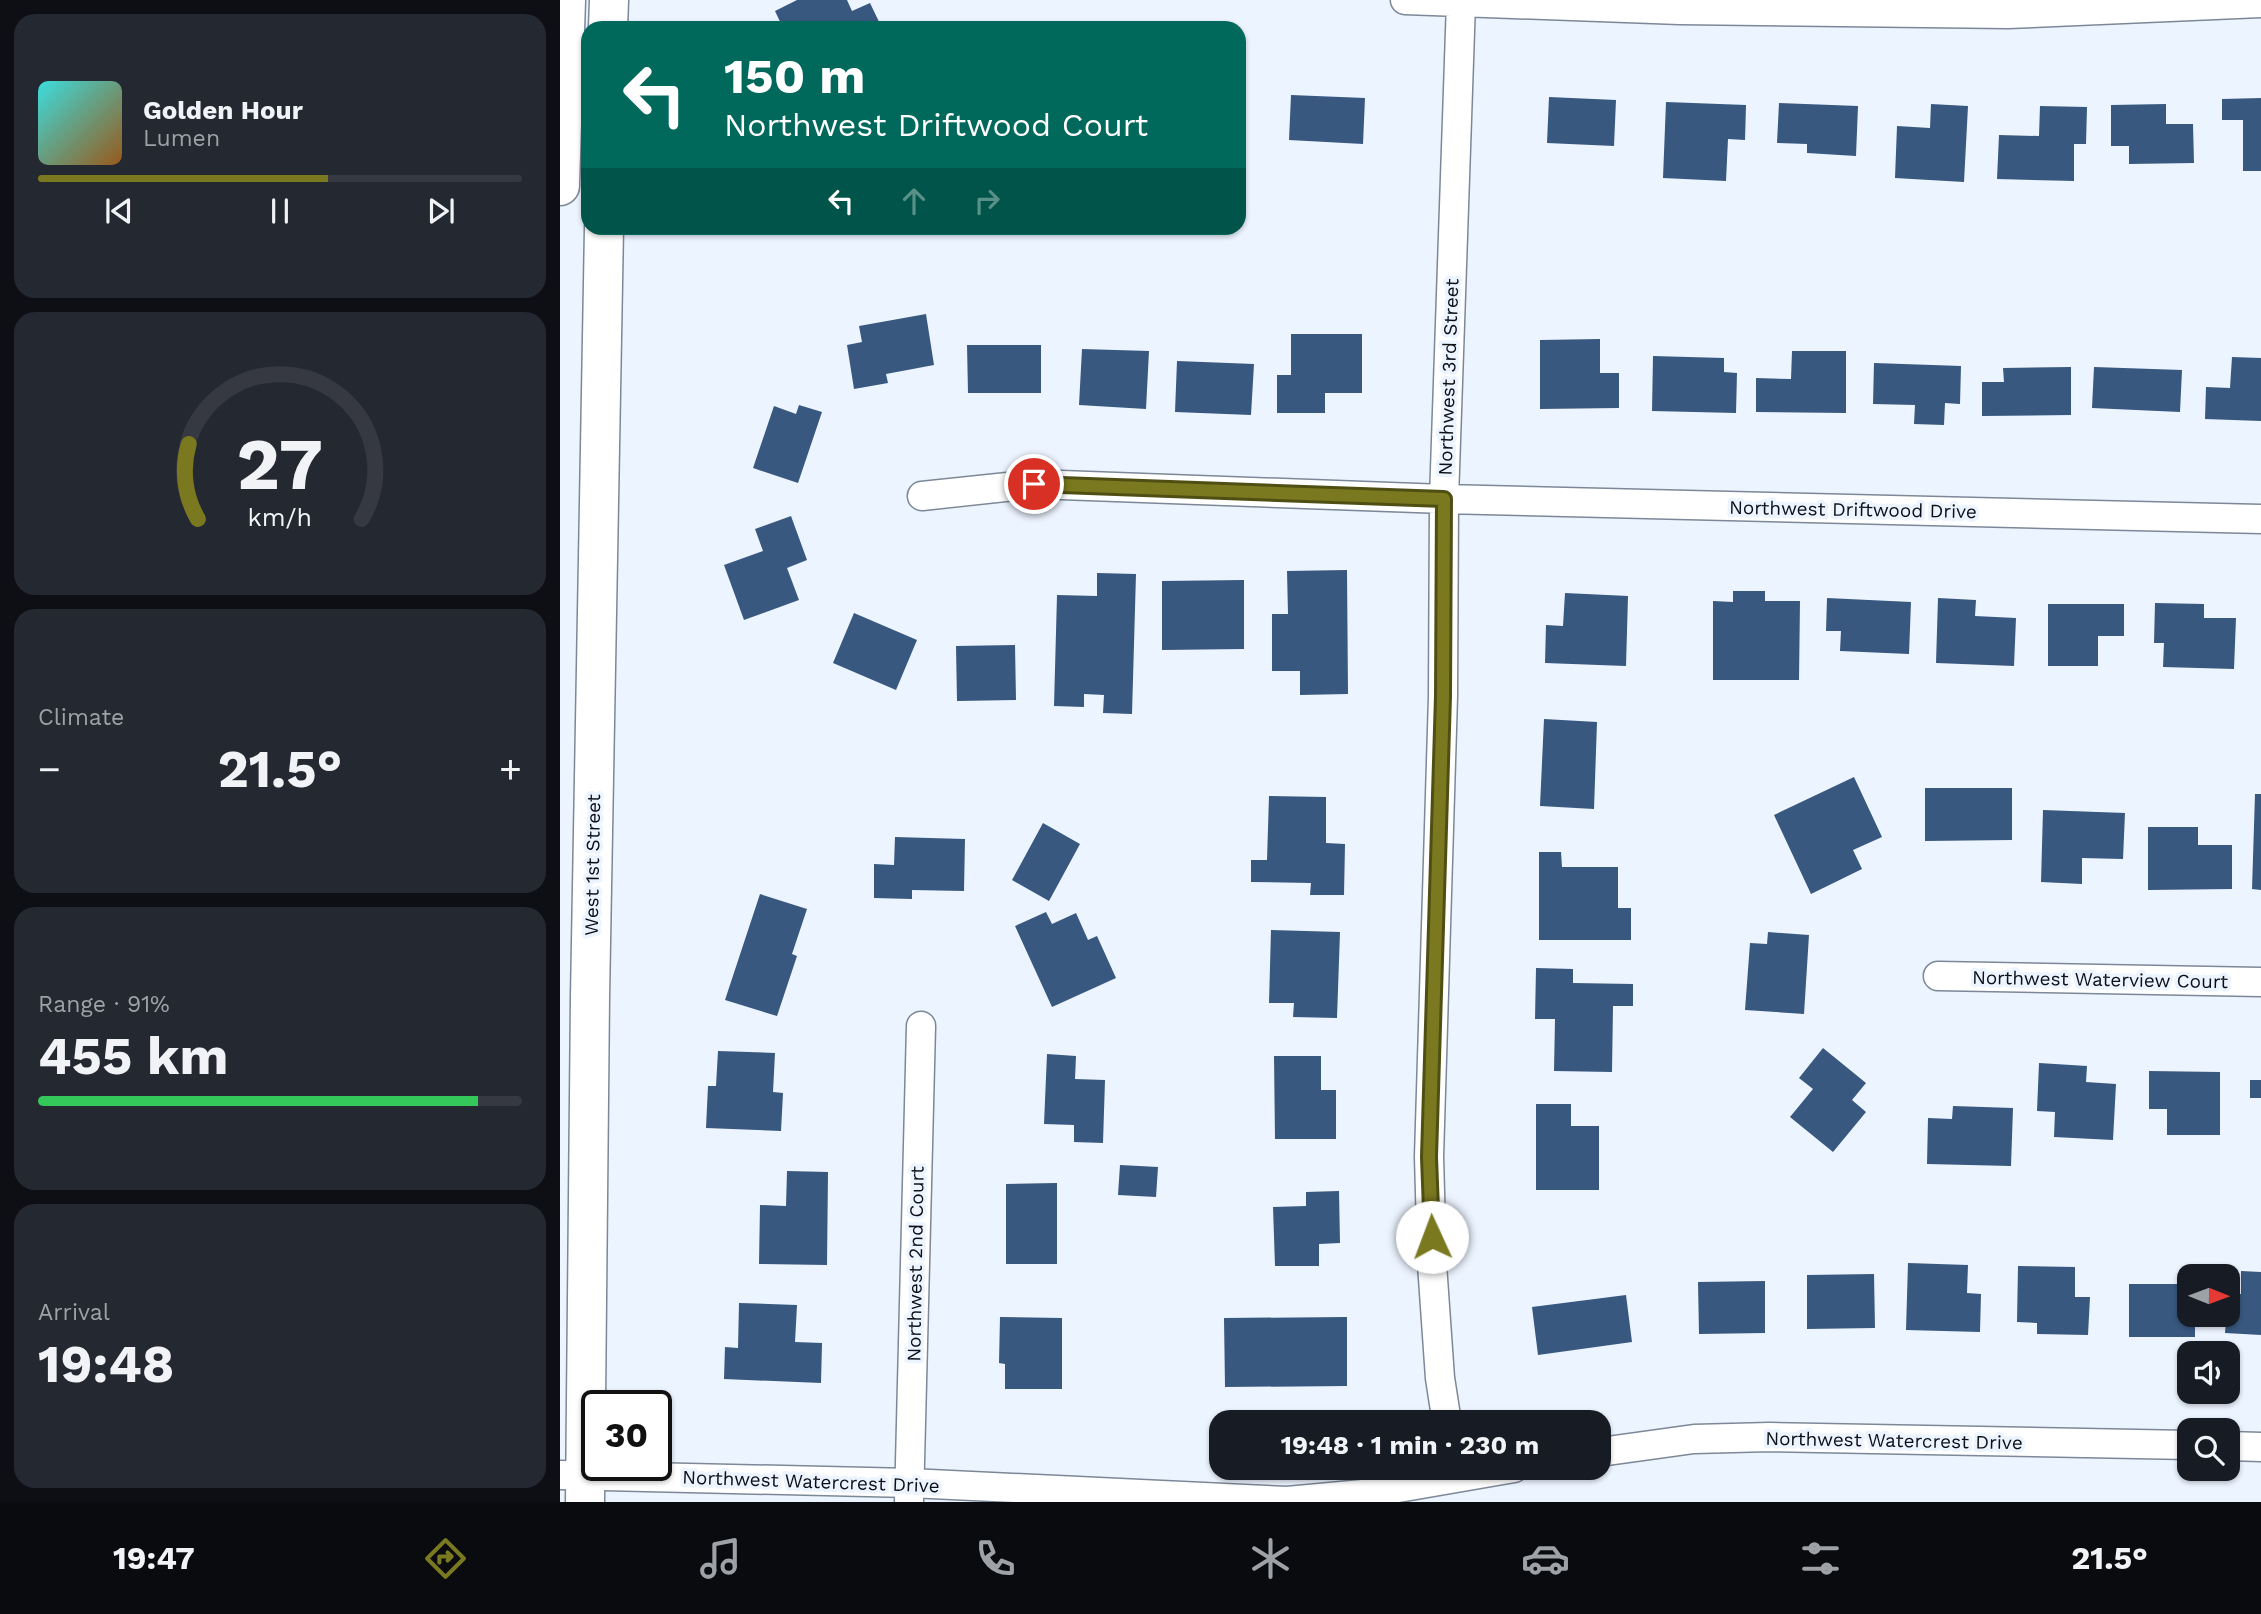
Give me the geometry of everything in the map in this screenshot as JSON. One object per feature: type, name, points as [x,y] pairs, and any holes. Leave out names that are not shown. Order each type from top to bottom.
[{"type":"main road","points":[[560,186],[566,0]]},
{"type":"main road","points":[[608,21],[609,0]]},
{"type":"main road","name":"West 1st Street","points":[[575,1482],[591,943],[604,235]]},
{"type":"street","points":[[1405,0],[1680,10],[2008,14],[2261,3]]},
{"type":"street","name":"Northwest 3rd Street","points":[[1445,1410],[1440,1378],[1432,1264],[1429,1157],[1443,696],[1444,499],[1461,2]]},
{"type":"street","name":"Northwest Driftwood Drive","points":[[922,496],[1034,484],[1444,499],[2261,519]]},
{"type":"street","name":"Northwest Waterview Court","points":[[1938,976],[2261,982]]},
{"type":"street","name":"Northwest 2nd Court","points":[[910,1492],[920,1026]]},
{"type":"street","name":"Northwest Watercrest Drive","points":[[1611,1450],[1694,1439],[1770,1437],[2177,1445]]},
{"type":"street","points":[[2240,1446],[2261,1447]]},
{"type":"street","name":"Northwest Watercrest Drive","points":[[575,1482],[1287,1501],[1457,1483]]},
{"type":"building","points":[[797,0],[847,0],[852,11],[870,3],[879,21],[780,21],[775,11]]},
{"type":"building","points":[[1291,95],[1365,98],[1363,144],[1289,140]]},
{"type":"building","points":[[1549,97],[1616,100],[1614,146],[1547,143]]},
{"type":"building","points":[[2261,98],[2261,171],[2243,171],[2243,120],[2222,120],[2222,99]]},
{"type":"building","points":[[1666,102],[1746,105],[1745,140],[1728,139],[1726,181],[1663,178]]},
{"type":"building","points":[[1779,103],[1858,106],[1856,156],[1807,153],[1807,144],[1777,143]]},
{"type":"building","points":[[1931,104],[1968,106],[1964,182],[1895,178],[1897,126],[1930,128]]},
{"type":"building","points":[[2166,104],[2166,124],[2193,124],[2194,163],[2129,164],[2129,146],[2111,146],[2111,105]]},
{"type":"building","points":[[2040,106],[2087,107],[2086,144],[2074,144],[2074,181],[1997,179],[1999,135],[2039,136]]},
{"type":"building","points":[[926,314],[934,365],[886,374],[888,383],[854,389],[847,345],[862,342],[859,326]]},
{"type":"building","points":[[1291,334],[1362,334],[1362,393],[1325,393],[1325,413],[1277,413],[1277,375],[1291,375]]},
{"type":"building","points":[[1600,339],[1600,373],[1619,373],[1619,408],[1540,409],[1540,340]]},
{"type":"building","points":[[967,345],[1041,345],[1041,393],[968,393]]},
{"type":"building","points":[[1082,349],[1149,351],[1146,409],[1079,405]]},
{"type":"building","points":[[1792,351],[1846,351],[1846,413],[1756,412],[1756,378],[1791,379]]},
{"type":"building","points":[[1653,356],[1724,358],[1724,372],[1737,373],[1736,413],[1652,411]]},
{"type":"building","points":[[2232,357],[2261,358],[2261,421],[2205,419],[2206,387],[2230,388]]},
{"type":"building","points":[[1177,361],[1254,364],[1251,415],[1175,412]]},
{"type":"building","points":[[1874,363],[1961,366],[1960,404],[1945,403],[1944,425],[1914,424],[1915,405],[1873,404]]},
{"type":"building","points":[[2071,367],[2071,415],[1982,416],[1982,382],[2004,382],[2003,368]]},
{"type":"building","points":[[2094,367],[2182,370],[2180,412],[2092,408]]},
{"type":"building","points":[[799,405],[822,412],[798,483],[753,468],[774,406],[796,414]]},
{"type":"building","points":[[791,516],[807,560],[787,568],[799,600],[744,620],[724,565],[763,551],[755,529]]},
{"type":"building","points":[[1347,570],[1348,694],[1300,695],[1300,671],[1272,671],[1272,614],[1288,614],[1287,571]]},
{"type":"building","points":[[1097,573],[1136,574],[1132,714],[1103,713],[1104,695],[1084,694],[1084,707],[1054,706],[1057,595],[1097,596]]},
{"type":"building","points":[[1244,580],[1244,649],[1162,650],[1162,581]]},
{"type":"building","points":[[1733,591],[1765,591],[1765,601],[1800,601],[1799,680],[1713,680],[1713,601],[1733,602]]},
{"type":"building","points":[[1565,593],[1628,596],[1626,666],[1545,663],[1546,625],[1563,626]]},
{"type":"building","points":[[1827,598],[1911,602],[1909,654],[1840,651],[1841,631],[1826,631]]},
{"type":"building","points":[[1938,598],[1976,600],[1975,616],[2016,618],[2014,666],[1936,663]]},
{"type":"building","points":[[2155,603],[2204,604],[2204,618],[2236,618],[2234,669],[2163,667],[2164,643],[2154,643]]},
{"type":"building","points":[[2048,604],[2124,604],[2124,636],[2098,636],[2098,666],[2048,666]]},
{"type":"building","points":[[854,613],[917,640],[896,690],[833,663]]},
{"type":"building","points":[[1015,645],[1016,700],[957,701],[956,646]]},
{"type":"building","points":[[1544,719],[1597,722],[1594,809],[1540,806]]},
{"type":"building","points":[[1854,777],[1882,837],[1853,850],[1862,869],[1811,894],[1774,815]]},
{"type":"building","points":[[1925,788],[2012,788],[2012,840],[1925,841]]},
{"type":"building","points":[[2255,794],[2261,794],[2261,890],[2252,889]]},
{"type":"building","points":[[1269,796],[1326,797],[1326,843],[1345,844],[1344,895],[1310,895],[1311,883],[1251,882],[1251,860],[1267,860]]},
{"type":"building","points":[[2043,810],[2125,813],[2123,859],[2082,858],[2082,884],[2041,882]]},
{"type":"building","points":[[1043,823],[1080,844],[1049,901],[1012,880]]},
{"type":"building","points":[[2148,827],[2198,827],[2198,845],[2232,845],[2232,889],[2148,890]]},
{"type":"building","points":[[895,837],[965,839],[964,891],[912,890],[912,899],[874,898],[874,864],[894,865]]},
{"type":"building","points":[[1539,852],[1561,852],[1562,867],[1618,867],[1618,908],[1631,908],[1631,940],[1539,940]]},
{"type":"building","points":[[760,894],[807,909],[792,954],[797,956],[777,1016],[725,1000]]},
{"type":"building","points":[[1046,912],[1052,924],[1076,913],[1088,940],[1097,936],[1116,978],[1052,1007],[1015,926]]},
{"type":"building","points":[[1271,930],[1340,932],[1337,1018],[1293,1017],[1294,1003],[1269,1003]]},
{"type":"building","points":[[1768,932],[1809,935],[1804,1014],[1745,1010],[1750,943],[1767,944]]},
{"type":"building","points":[[1536,968],[1573,969],[1573,983],[1633,984],[1633,1006],[1613,1006],[1612,1072],[1554,1071],[1555,1019],[1535,1019]]},
{"type":"building","points":[[1823,1048],[1866,1083],[1852,1100],[1866,1112],[1833,1152],[1790,1117],[1813,1089],[1799,1078]]},
{"type":"building","points":[[718,1051],[775,1053],[773,1092],[783,1093],[781,1131],[706,1128],[708,1086],[716,1086]]},
{"type":"building","points":[[1047,1054],[1076,1056],[1075,1079],[1105,1080],[1103,1143],[1074,1142],[1074,1125],[1044,1124]]},
{"type":"building","points":[[1274,1056],[1321,1056],[1321,1090],[1336,1090],[1336,1139],[1275,1139]]},
{"type":"building","points":[[2039,1063],[2087,1066],[2086,1082],[2116,1084],[2113,1140],[2054,1137],[2055,1112],[2037,1111]]},
{"type":"building","points":[[2149,1071],[2220,1072],[2220,1135],[2167,1135],[2167,1109],[2149,1109]]},
{"type":"building","points":[[2250,1080],[2261,1080],[2261,1098],[2250,1098]]},
{"type":"building","points":[[1536,1104],[1571,1104],[1571,1126],[1599,1126],[1599,1190],[1536,1190]]},
{"type":"building","points":[[1953,1106],[2013,1108],[2011,1166],[1927,1164],[1928,1118],[1952,1119]]},
{"type":"building","points":[[1120,1165],[1158,1167],[1156,1197],[1118,1195]]},
{"type":"building","points":[[787,1171],[828,1172],[827,1265],[759,1264],[760,1205],[786,1206]]},
{"type":"building","points":[[1057,1183],[1057,1264],[1006,1264],[1006,1184]]},
{"type":"building","points":[[1339,1191],[1340,1243],[1319,1244],[1319,1266],[1275,1266],[1273,1207],[1306,1206],[1306,1192]]},
{"type":"building","points":[[1908,1263],[1968,1265],[1967,1293],[1981,1294],[1980,1332],[1906,1330]]},
{"type":"building","points":[[2018,1266],[2075,1267],[2075,1297],[2090,1297],[2088,1335],[2037,1334],[2037,1323],[2017,1322]]},
{"type":"building","points":[[2241,1271],[2261,1272],[2261,1335],[2225,1333],[2225,1327],[2240,1327]]},
{"type":"building","points":[[1874,1274],[1875,1328],[1807,1329],[1807,1275]]},
{"type":"building","points":[[1765,1281],[1765,1333],[1699,1334],[1698,1282]]},
{"type":"building","points":[[2129,1284],[2177,1284],[2177,1327],[2195,1327],[2195,1337],[2129,1337]]},
{"type":"building","points":[[1626,1295],[1632,1342],[1538,1355],[1532,1307]]},
{"type":"building","points":[[739,1303],[797,1305],[795,1342],[822,1343],[821,1383],[724,1379],[725,1347],[738,1348]]},
{"type":"building","points":[[1000,1317],[1062,1318],[1062,1389],[1005,1389],[1005,1364],[999,1363]]},
{"type":"building","points":[[1347,1317],[1347,1386],[1225,1387],[1224,1318]]},
{"type":"route","points":[[1034,484],[1444,499],[1443,696],[1429,1157],[1432,1237]]}]
